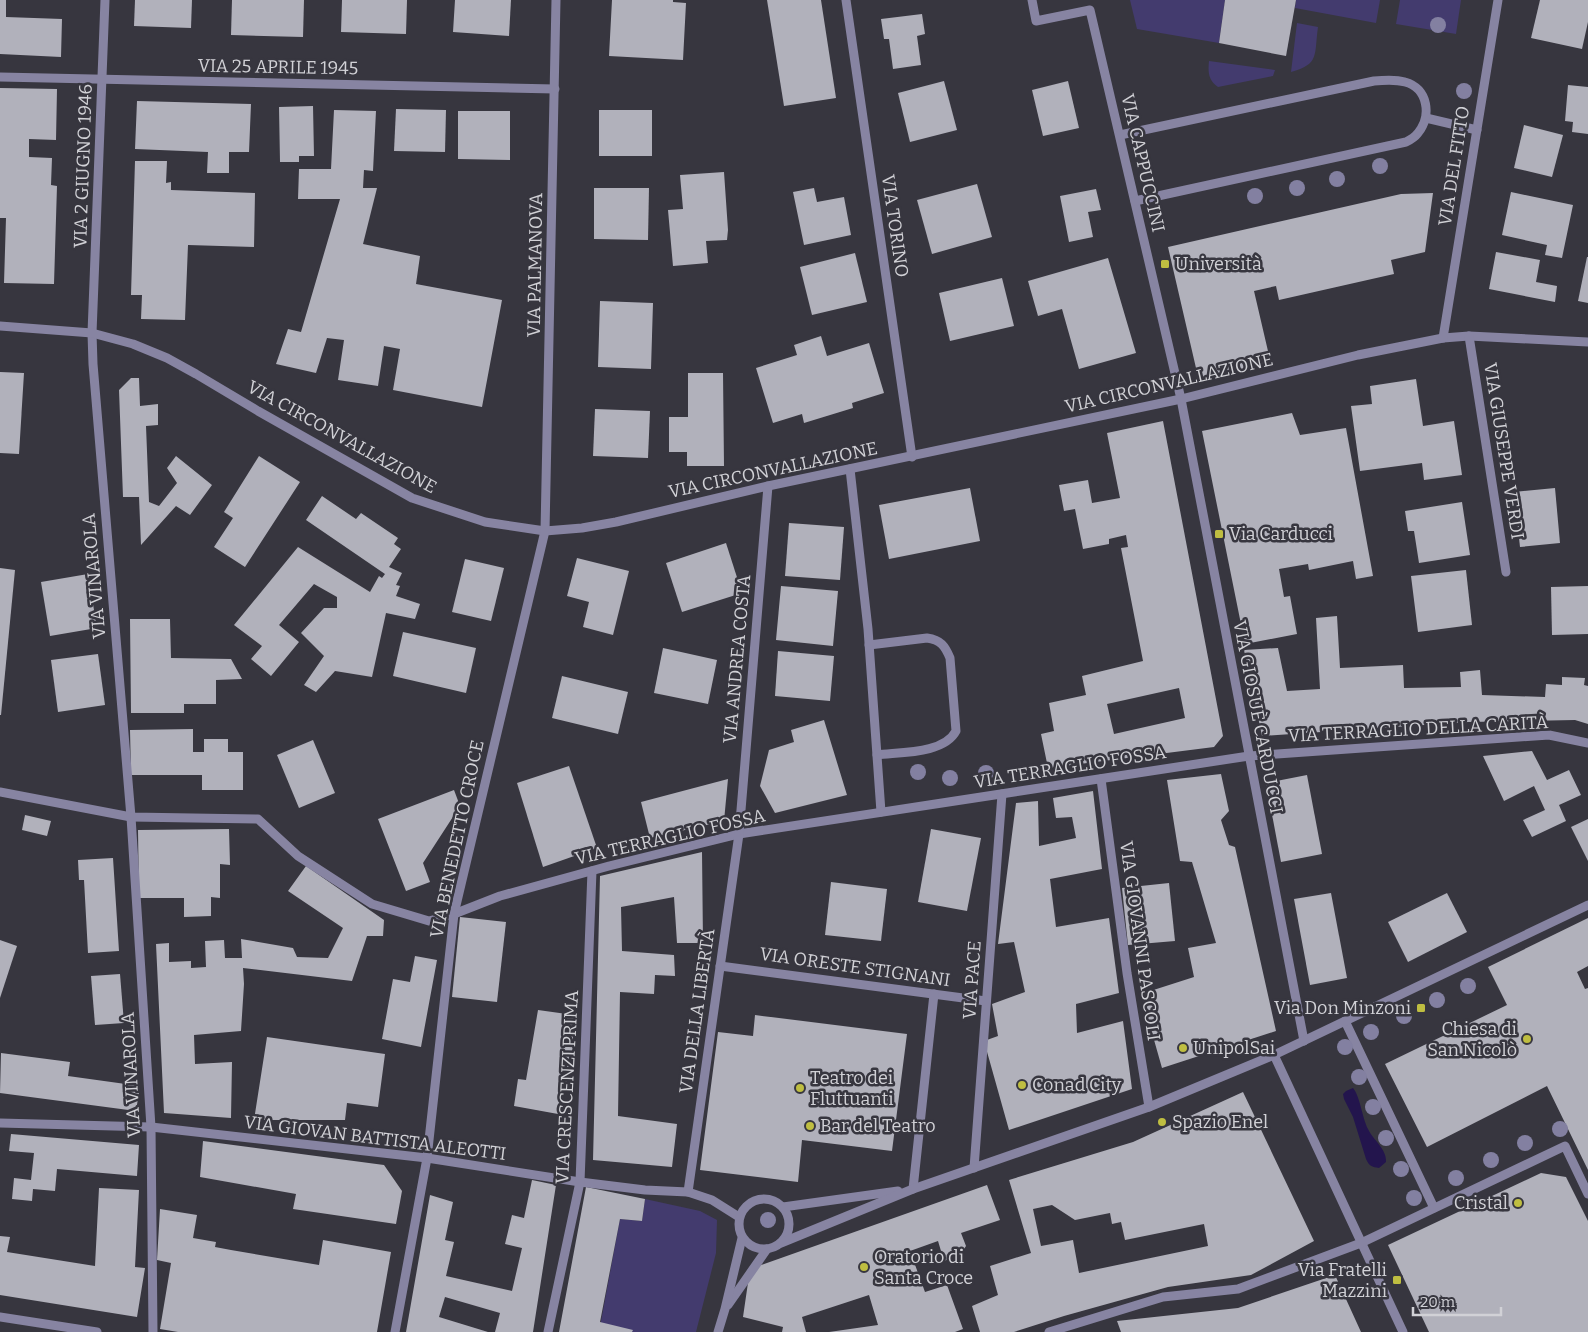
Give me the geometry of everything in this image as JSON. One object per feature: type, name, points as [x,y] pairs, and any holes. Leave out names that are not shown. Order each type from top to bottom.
[{"type":"street","name":"VIA 2 GIUGNO 1946","points":[[92,333],[105,0]]},
{"type":"street","name":"VIA PALMANOVA","points":[[545,530],[556,0]]},
{"type":"street","name":"VIA TORINO","points":[[846,0],[912,457]]},
{"type":"street","name":"VIA CAPPUCCINI","points":[[1032,0],[1036,21],[1090,10],[1181,399]]},
{"type":"street","name":"VIA DEL FITTO","points":[[1443,338],[1498,0]]},
{"type":"street","name":"VIA 25 APRILE 1945","points":[[0,77],[555,89]]},
{"type":"street","points":[[1120,135],[1374,81],[1391,80],[1407,82],[1419,90],[1426,101],[1426,118],[1418,133],[1406,142],[1136,201]]},
{"type":"street","points":[[1426,118],[1477,130]]},
{"type":"street","name":"VIA CIRCONVALLAZIONE","points":[[0,326],[92,333],[133,344],[167,358],[412,498],[486,522],[545,530],[582,528],[616,522],[768,486],[1181,399],[1358,355],[1443,338],[1469,336],[1588,342]]},
{"type":"street","name":"VIA VINAROLA","points":[[92,333],[131,817],[151,1127],[153,1332]]},
{"type":"street","name":"VIA GIUSEPPE VERDI","points":[[1469,336],[1506,572]]},
{"type":"street","name":"VIA GIOSUÈ CARDUCCI","points":[[1181,399],[1304,1041]]},
{"type":"street","points":[[850,469],[868,629],[881,812]]},
{"type":"street","name":"VIA ANDREA COSTA","points":[[739,834],[768,486]]},
{"type":"street","name":"VIA BENEDETTO CROCE","points":[[395,1332],[427,1158],[454,914],[545,530]]},
{"type":"street","points":[[869,645],[928,638],[942,642],[950,658],[956,731],[952,738],[944,744],[932,748],[877,755]]},
{"type":"street","name":"VIA TERRAGLIO DELLA CARITÀ","points":[[1249,756],[1549,735],[1588,742]]},
{"type":"street","name":"VIA TERRAGLIO FOSSA","points":[[131,817],[258,819],[298,856],[372,904],[429,921],[454,914],[500,896],[739,834],[1249,756]]},
{"type":"street","name":"VIA GIOVANNI PASCOLI","points":[[1101,779],[1127,973],[1149,1107]]},
{"type":"street","points":[[0,792],[131,817]]},
{"type":"street","name":"VIA PACE","points":[[974,1168],[1002,794]]},
{"type":"street","name":"VIA DELLA LIBERTÀ","points":[[688,1192],[739,834]]},
{"type":"street","name":"VIA CRESCENZI PRIMA","points":[[548,1332],[580,1182],[592,871]]},
{"type":"street","points":[[781,1243],[789,1227],[789,1219],[784,1208],[768,1198],[759,1199],[744,1207],[739,1217],[738,1226],[742,1238],[752,1247],[767,1249],[775,1247],[913,1189],[1149,1107],[1274,1056],[1588,905]]},
{"type":"street","name":"VIA ORESTE STIGNANI","points":[[720,966],[986,1001]]},
{"type":"street","name":"VIA PACE","points":[[913,1189],[934,994]]},
{"type":"street","points":[[1345,1021],[1434,1208]]},
{"type":"street","points":[[1274,1056],[1402,1332]]},
{"type":"street","name":"VIA GIOVAN BATTISTA ALEOTTI","points":[[0,1123],[151,1127],[427,1158],[580,1182],[645,1190],[688,1192],[712,1200],[739,1217]]},
{"type":"street","points":[[1049,1332],[1163,1297],[1238,1289],[1361,1243],[1565,1146],[1588,1194]]},
{"type":"street","points":[[784,1208],[913,1189]]},
{"type":"street","points":[[718,1332],[742,1238]]},
{"type":"street","points":[[725,1309],[767,1249]]},
{"type":"street","points":[[0,1317],[97,1332]]},
{"type":"shaded area","points":[[1130,0],[1225,0],[1219,43],[1137,29]]},
{"type":"shaded area","points":[[1296,0],[1380,0],[1376,23],[1295,8]]},
{"type":"shaded area","points":[[1400,0],[1461,0],[1456,34],[1396,24]]},
{"type":"shaded area","points":[[1297,23],[1318,27],[1316,45],[1311,62],[1307,66],[1291,72]]},
{"type":"shaded area","points":[[1209,61],[1275,70],[1273,76],[1218,87],[1209,76]]},
{"type":"shaded area","points":[[1353,1088],[1368,1129],[1386,1157],[1386,1162],[1379,1168],[1371,1166],[1367,1161],[1353,1117],[1344,1099],[1343,1094]]},
{"type":"shaded area","points":[[645,1199],[700,1211],[717,1220],[716,1253],[696,1332],[599,1332],[620,1219],[642,1221]]},
{"type":"building","points":[[0,0],[6,0],[6,17],[62,19],[61,57],[0,54]]},
{"type":"building","points":[[135,0],[192,0],[191,28],[134,26]]},
{"type":"building","points":[[232,0],[304,0],[303,37],[231,35]]},
{"type":"building","points":[[342,0],[407,0],[406,34],[341,32]]},
{"type":"building","points":[[455,0],[511,0],[509,36],[453,32]]},
{"type":"building","points":[[612,0],[673,0],[673,2],[686,3],[683,60],[609,56]]},
{"type":"building","points":[[767,0],[821,0],[836,98],[784,106]]},
{"type":"building","points":[[1225,0],[1296,0],[1286,56],[1219,43]]},
{"type":"building","points":[[1540,0],[1588,0],[1588,22],[1582,49],[1531,38]]},
{"type":"building","points":[[922,14],[925,34],[917,36],[921,65],[893,69],[889,39],[884,39],[881,19]]},
{"type":"building","points":[[944,81],[957,130],[910,142],[898,93]]},
{"type":"building","points":[[1068,81],[1079,128],[1043,136],[1032,90]]},
{"type":"building","points":[[1568,85],[1588,87],[1588,134],[1572,132],[1573,122],[1565,121]]},
{"type":"building","points":[[0,88],[57,89],[56,140],[29,139],[29,157],[52,158],[51,185],[57,186],[54,284],[4,283],[6,218],[0,218]]},
{"type":"building","points":[[137,101],[251,104],[249,152],[229,152],[229,173],[207,173],[208,152],[135,149]]},
{"type":"building","points":[[313,106],[314,156],[299,156],[299,162],[280,162],[279,107]]},
{"type":"building","points":[[396,109],[446,110],[445,152],[394,151]]},
{"type":"building","points":[[334,110],[376,111],[373,171],[364,170],[363,188],[377,188],[363,244],[420,256],[416,284],[502,300],[482,407],[393,390],[400,349],[384,346],[378,386],[338,380],[344,340],[327,338],[316,373],[276,364],[288,329],[301,332],[340,199],[298,199],[299,169],[331,169]]},
{"type":"building","points":[[599,110],[652,110],[652,156],[599,156]]},
{"type":"building","points":[[458,111],[510,111],[510,160],[458,159]]},
{"type":"building","points":[[1524,125],[1563,135],[1552,177],[1514,168]]},
{"type":"building","points":[[135,161],[167,161],[166,183],[171,182],[171,190],[255,193],[254,247],[188,245],[185,320],[141,319],[142,295],[131,295]]},
{"type":"building","points":[[724,172],[727,240],[706,241],[708,263],[673,266],[668,210],[683,209],[680,175]]},
{"type":"building","points":[[977,184],[992,237],[932,254],[917,200]]},
{"type":"building","points":[[594,188],[649,188],[648,240],[594,239]]},
{"type":"building","points":[[814,188],[817,202],[844,197],[851,235],[804,245],[793,192]]},
{"type":"building","points":[[1096,189],[1101,210],[1088,212],[1093,237],[1069,242],[1060,196]]},
{"type":"building","points":[[1511,192],[1573,205],[1562,258],[1545,255],[1547,245],[1502,235]]},
{"type":"building","points":[[1433,193],[1425,252],[1391,260],[1394,274],[1279,300],[1276,286],[1254,291],[1271,364],[1199,381],[1168,247],[1401,194]]},
{"type":"building","points":[[1496,252],[1540,260],[1536,282],[1557,286],[1555,302],[1489,289]]},
{"type":"building","points":[[855,253],[867,302],[812,315],[800,267]]},
{"type":"building","points":[[1588,257],[1588,303],[1578,301]]},
{"type":"building","points":[[1108,258],[1136,353],[1079,369],[1062,309],[1038,316],[1028,281]]},
{"type":"building","points":[[1002,278],[1014,326],[950,341],[939,293]]},
{"type":"building","points":[[600,301],[653,303],[651,369],[598,367]]},
{"type":"building","points":[[821,336],[827,356],[869,343],[884,393],[852,403],[853,408],[804,423],[802,414],[773,423],[756,368],[797,355],[794,345]]},
{"type":"building","points":[[0,372],[24,373],[19,454],[0,453]]},
{"type":"building","points":[[688,373],[723,373],[724,466],[687,466],[687,452],[669,452],[669,417],[688,417]]},
{"type":"building","points":[[131,378],[139,378],[140,406],[158,404],[158,425],[146,426],[149,502],[159,506],[177,483],[167,468],[176,456],[212,485],[190,515],[176,506],[141,545],[139,497],[123,497],[119,390]]},
{"type":"building","points":[[1416,379],[1423,426],[1454,421],[1462,475],[1424,480],[1422,463],[1360,471],[1351,406],[1372,404],[1370,386]]},
{"type":"building","points":[[595,409],[650,411],[648,458],[593,456]]},
{"type":"building","points":[[1292,413],[1300,435],[1346,428],[1373,576],[1356,579],[1353,561],[1309,570],[1308,564],[1279,569],[1284,597],[1290,596],[1297,634],[1245,644],[1202,431]]},
{"type":"building","points":[[1163,421],[1223,736],[1214,747],[1048,768],[1041,734],[1054,731],[1049,703],[1086,695],[1082,676],[1143,661],[1121,548],[1128,547],[1126,535],[1109,539],[1109,544],[1083,549],[1075,509],[1064,511],[1059,485],[1088,480],[1092,503],[1120,498],[1107,433]],"holes":[[[1179,688],[1185,718],[1114,734],[1107,704]]]},
{"type":"building","points":[[259,456],[300,482],[245,567],[214,547],[233,518],[224,512]]},
{"type":"building","points":[[970,488],[980,541],[889,559],[879,505]]},
{"type":"building","points":[[1555,488],[1560,543],[1520,547],[1514,492]]},
{"type":"building","points":[[322,496],[356,519],[361,513],[398,538],[394,544],[401,549],[389,567],[402,573],[396,585],[400,586],[396,596],[420,604],[415,619],[386,613],[372,677],[335,671],[316,692],[304,685],[324,656],[301,633],[324,608],[337,608],[337,597],[314,584],[279,625],[299,642],[271,676],[251,659],[262,646],[234,625],[298,547],[370,592],[379,576],[382,578],[385,574],[306,520]]},
{"type":"building","points":[[1462,502],[1470,555],[1419,563],[1414,531],[1408,531],[1405,511]]},
{"type":"building","points":[[789,523],[844,527],[840,580],[785,576]]},
{"type":"building","points":[[726,543],[742,593],[682,612],[666,563]]},
{"type":"building","points":[[577,558],[629,571],[613,635],[583,627],[589,602],[567,596]]},
{"type":"building","points":[[465,559],[504,568],[491,621],[452,612]]},
{"type":"building","points":[[0,568],[15,570],[1,715],[0,715]]},
{"type":"building","points":[[1466,570],[1472,625],[1418,632],[1411,576]]},
{"type":"building","points":[[88,574],[97,628],[50,636],[41,582]]},
{"type":"building","points":[[781,586],[838,591],[833,646],[776,640]]},
{"type":"building","points":[[1588,586],[1588,634],[1552,635],[1551,587]]},
{"type":"building","points":[[1337,616],[1340,668],[1403,665],[1404,688],[1461,687],[1460,672],[1480,670],[1482,695],[1545,697],[1546,684],[1562,685],[1562,677],[1585,678],[1584,685],[1588,686],[1588,724],[1575,720],[1468,722],[1262,736],[1244,650],[1278,648],[1287,691],[1320,689],[1316,618]]},
{"type":"building","points":[[130,619],[170,619],[171,658],[231,659],[242,679],[216,680],[216,704],[184,704],[184,713],[131,713]]},
{"type":"building","points":[[403,632],[476,648],[466,693],[393,676]]},
{"type":"building","points":[[663,648],[717,660],[708,704],[654,693]]},
{"type":"building","points":[[778,651],[834,656],[830,701],[775,696]]},
{"type":"building","points":[[98,654],[105,705],[58,712],[51,660]]},
{"type":"building","points":[[562,676],[628,692],[618,734],[552,718]]},
{"type":"building","points":[[824,720],[847,795],[775,813],[760,786],[769,750],[794,742],[791,730]]},
{"type":"building","points":[[193,729],[193,752],[204,752],[204,739],[228,739],[228,752],[243,752],[243,790],[202,790],[202,775],[131,775],[130,730]]},
{"type":"building","points":[[313,740],[335,793],[299,808],[277,755]]},
{"type":"building","points":[[1532,751],[1547,780],[1569,770],[1581,795],[1559,805],[1566,821],[1532,837],[1523,820],[1545,810],[1534,786],[1504,801],[1483,756]]},
{"type":"building","points":[[569,766],[597,848],[543,867],[517,783]]},
{"type":"building","points":[[1221,774],[1229,811],[1221,820],[1229,845],[1235,847],[1276,1031],[1162,1068],[1141,994],[1194,977],[1188,948],[1216,943],[1192,862],[1180,861],[1167,780]]},
{"type":"building","points":[[1307,775],[1322,854],[1281,862],[1266,783]]},
{"type":"building","points":[[728,779],[724,821],[650,838],[641,802]]},
{"type":"building","points":[[454,790],[460,806],[423,863],[430,882],[406,891],[378,819]]},
{"type":"building","points":[[1093,791],[1102,869],[1050,879],[1056,927],[1109,918],[1119,993],[1076,1004],[1077,1033],[1123,1021],[1132,1089],[1009,1130],[984,1041],[998,1036],[992,1004],[1025,992],[1014,942],[998,944],[1016,803],[1038,801],[1039,846],[1076,838],[1072,817],[1056,818],[1053,798]]},
{"type":"building","points":[[25,815],[51,821],[47,836],[22,830]]},
{"type":"building","points":[[1588,819],[1588,861],[1571,827]]},
{"type":"building","points":[[229,829],[230,865],[220,864],[220,898],[211,897],[211,916],[184,917],[184,898],[139,898],[138,830]]},
{"type":"building","points":[[931,829],[981,838],[967,911],[918,902]]},
{"type":"building","points":[[702,852],[703,943],[677,943],[674,897],[621,907],[622,951],[674,955],[675,976],[655,975],[654,994],[620,992],[618,1116],[677,1124],[672,1167],[593,1160],[600,876]]},
{"type":"building","points":[[113,858],[119,951],[88,953],[84,880],[79,880],[78,860]]},
{"type":"building","points":[[306,866],[384,920],[383,936],[367,936],[352,981],[243,968],[244,984],[241,1031],[194,1035],[195,1064],[232,1062],[231,1118],[164,1113],[156,944],[169,943],[169,962],[191,961],[191,968],[206,967],[205,941],[224,940],[225,958],[242,958],[241,939],[293,948],[297,957],[328,958],[343,928],[288,891]]},
{"type":"building","points":[[831,882],[887,889],[881,941],[825,935]]},
{"type":"building","points":[[1169,883],[1175,941],[1128,945],[1122,888]]},
{"type":"building","points":[[1331,893],[1347,978],[1310,985],[1294,899]]},
{"type":"building","points":[[1447,893],[1467,932],[1408,962],[1388,922]]},
{"type":"building","points":[[460,917],[506,922],[497,1002],[452,997]]},
{"type":"building","points":[[1588,918],[1588,966],[1577,972],[1585,989],[1588,988],[1588,1170],[1547,1086],[1427,1147],[1385,1064],[1507,1005],[1488,967]]},
{"type":"building","points":[[0,940],[17,946],[0,998]]},
{"type":"building","points":[[415,956],[437,960],[421,1047],[382,1039],[393,979],[410,982]]},
{"type":"building","points":[[120,974],[124,1023],[95,1025],[91,976]]},
{"type":"building","points":[[538,1010],[574,1015],[572,1059],[558,1114],[514,1106],[518,1079],[526,1080]]},
{"type":"building","name":"Teatro dei Fluttuanti","points":[[755,1015],[907,1034],[892,1151],[802,1140],[798,1182],[700,1170],[718,1032],[753,1036]]},
{"type":"building","points":[[267,1037],[385,1054],[378,1107],[347,1103],[345,1120],[254,1120]]},
{"type":"building","points":[[1,1053],[70,1062],[68,1076],[140,1086],[136,1111],[0,1093]]},
{"type":"building","points":[[1243,1092],[1314,1241],[1251,1275],[1168,1287],[1014,1332],[980,1332],[972,1306],[998,1295],[990,1266],[1031,1253],[1009,1180],[1133,1142]],"holes":[[[1052,1205],[1075,1220],[1110,1213],[1112,1224],[1121,1222],[1125,1240],[1204,1224],[1208,1246],[1079,1273],[1073,1240],[1041,1246],[1033,1209]]]},
{"type":"building","points":[[11,1134],[139,1145],[137,1176],[57,1169],[55,1191],[33,1189],[32,1201],[12,1199],[14,1178],[31,1180],[34,1153],[9,1151]]},
{"type":"building","points":[[203,1141],[384,1165],[402,1191],[396,1224],[293,1209],[296,1194],[200,1177]]},
{"type":"building","points":[[1541,1173],[1566,1177],[1588,1221],[1588,1332],[1429,1332],[1388,1245]]},
{"type":"building","points":[[532,1180],[556,1185],[533,1332],[495,1332],[500,1313],[445,1297],[439,1317],[488,1332],[406,1332],[430,1195],[453,1202],[445,1240],[454,1242],[446,1276],[512,1291],[522,1248],[505,1244],[512,1215],[524,1218]]},
{"type":"building","points":[[987,1185],[1000,1220],[961,1233],[966,1246],[960,1255],[944,1261],[938,1241],[910,1251],[925,1292],[947,1285],[963,1329],[955,1332],[829,1332],[878,1325],[869,1295],[802,1317],[806,1332],[782,1332],[783,1327],[743,1317],[750,1269]]},
{"type":"building","points":[[586,1187],[645,1199],[642,1221],[620,1219],[600,1322],[633,1330],[632,1332],[559,1332]]},
{"type":"building","points":[[99,1188],[139,1190],[135,1267],[145,1268],[137,1317],[0,1295],[0,1236],[10,1237],[7,1252],[95,1266]]},
{"type":"building","points":[[160,1209],[197,1215],[193,1238],[216,1242],[215,1247],[231,1250],[319,1265],[323,1240],[391,1252],[377,1332],[178,1332],[160,1329],[171,1263],[157,1260]]},
{"type":"building","points":[[1335,1275],[1361,1332],[1121,1332],[1117,1321],[1238,1308]]},
{"type":"place","name":"Università","points":[[1165,264]]},
{"type":"place","name":"Via Carducci","points":[[1219,534]]},
{"type":"place","name":"Via Don Minzoni","points":[[1421,1008]]},
{"type":"place","name":"Chiesa di San Nicolò","points":[[1527,1039]]},
{"type":"place","name":"UnipolSai","points":[[1183,1048]]},
{"type":"place","name":"Conad City","points":[[1022,1085]]},
{"type":"place","name":"Teatro dei Fluttuanti","points":[[800,1088]]},
{"type":"place","name":"Spazio Enel","points":[[1162,1122]]},
{"type":"place","name":"Bar del Teatro","points":[[810,1126]]},
{"type":"place","name":"Cristal","points":[[1518,1203]]},
{"type":"place","name":"Oratorio di Santa Croce","points":[[864,1267]]},
{"type":"place","name":"Via Fratelli Mazzini","points":[[1397,1280]]}]
